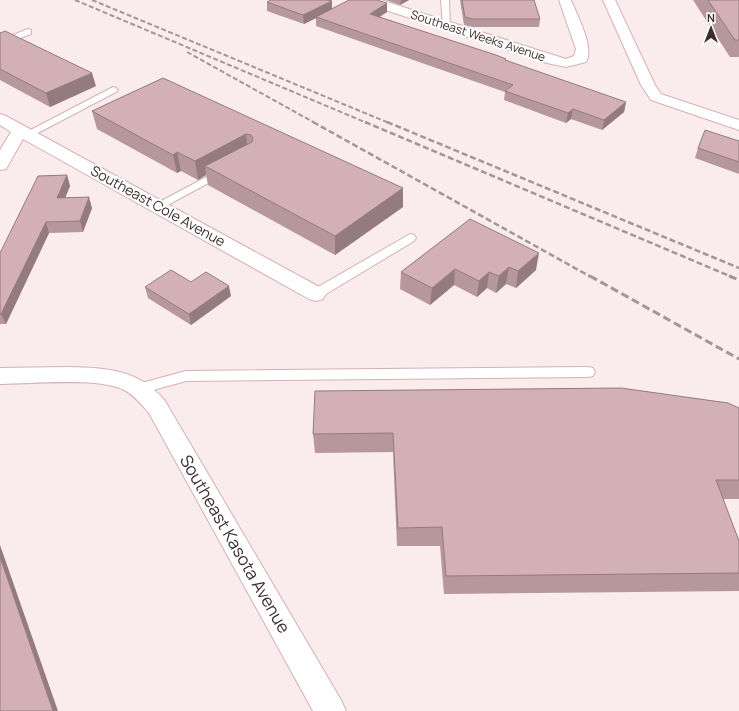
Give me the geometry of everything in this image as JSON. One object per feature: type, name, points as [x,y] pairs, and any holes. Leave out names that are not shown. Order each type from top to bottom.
[{"type":"street","name":"Southeast Weeks Avenue","points":[[368,0],[552,60],[566,63],[581,59],[583,49],[565,0]]},
{"type":"street","points":[[609,0],[648,85],[656,97],[739,126]]},
{"type":"street","name":"Southeast Cole Avenue","points":[[0,119],[316,294]]},
{"type":"street","points":[[0,165],[24,132]]},
{"type":"street","points":[[0,376],[104,376],[135,386]]},
{"type":"street","name":"Southeast Kasota Avenue","points":[[135,386],[146,394],[157,407],[330,711]]},
{"type":"lane","points":[[445,0],[447,26]]},
{"type":"lane","points":[[0,43],[28,32]]},
{"type":"lane","points":[[24,132],[113,90]]},
{"type":"lane","points":[[158,206],[235,165]]},
{"type":"lane","points":[[316,294],[410,238]]},
{"type":"lane","points":[[135,386],[186,376],[588,372]]},
{"type":"building","points":[[271,0],[332,1],[303,15],[267,2]]},
{"type":"building","points":[[349,0],[377,0],[387,3],[370,14],[496,55],[506,59],[505,60],[626,102],[604,120],[573,109],[568,113],[505,91],[513,85],[316,17]]},
{"type":"building","points":[[462,0],[534,0],[540,19],[472,19],[465,17]]},
{"type":"building","points":[[708,0],[739,0],[739,40],[735,40]]},
{"type":"building","points":[[5,31],[92,73],[46,93],[0,69],[0,33]]},
{"type":"building","points":[[163,78],[403,188],[335,236],[205,166],[252,142],[253,138],[251,135],[246,134],[195,161],[177,152],[173,155],[92,111]]},
{"type":"building","points":[[705,130],[739,141],[739,162],[698,148]]},
{"type":"building","points":[[67,175],[57,198],[89,197],[80,221],[46,222],[0,314],[0,253],[38,176]]},
{"type":"building","points":[[470,219],[539,253],[518,271],[509,267],[499,276],[489,272],[479,281],[455,269],[432,288],[401,272]]},
{"type":"building","points":[[171,270],[191,282],[206,272],[229,286],[189,314],[145,287]]},
{"type":"building","points":[[621,388],[728,403],[739,408],[739,480],[716,480],[739,541],[739,573],[446,576],[442,527],[398,528],[393,433],[313,434],[315,391]]},
{"type":"building","points":[[0,557],[53,711],[0,711]]},
{"type":"railway","points":[[75,0],[367,123]]},
{"type":"railway","points":[[92,0],[389,123]]},
{"type":"railway","points":[[187,52],[315,123]]},
{"type":"railway","points":[[313,122],[591,277]]},
{"type":"railway","points":[[365,122],[732,277]]},
{"type":"railway","points":[[387,122],[739,268]]},
{"type":"railway","points":[[590,276],[739,359]]},
{"type":"railway","points":[[729,276],[739,280]]}]
